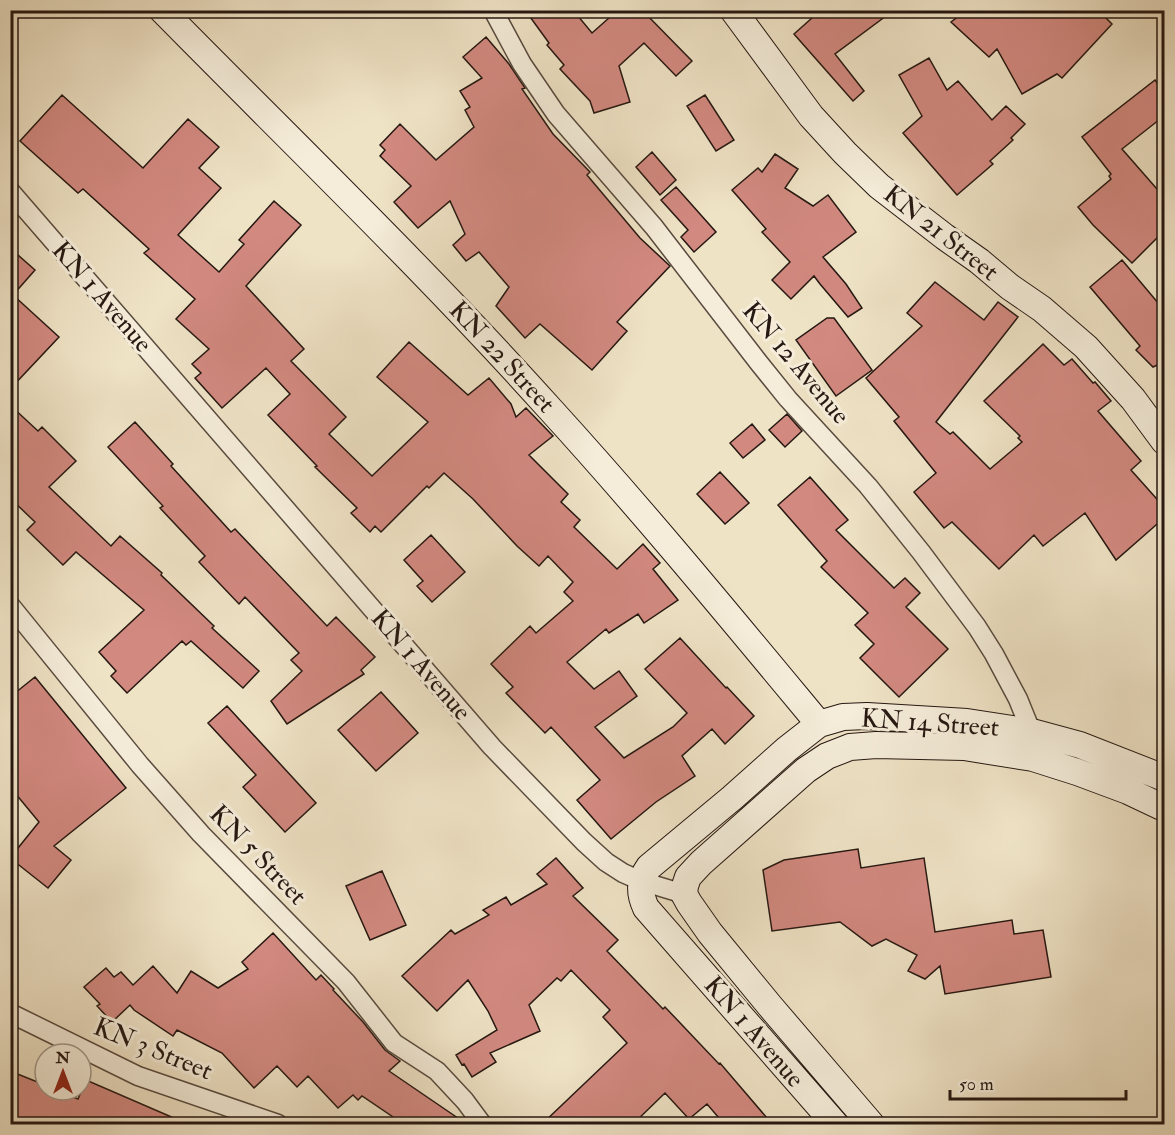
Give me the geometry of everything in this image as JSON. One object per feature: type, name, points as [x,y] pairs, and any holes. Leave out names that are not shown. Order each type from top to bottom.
[{"type":"street","name":"KN 22 Street","points":[[162,10],[419,270],[550,408],[678,553],[819,724]]},
{"type":"street","name":"KN 12 Avenue","points":[[494,10],[522,64],[556,114],[654,227],[789,399],[868,486],[977,627],[1018,699],[1032,732],[1040,760]]},
{"type":"street","name":"KN 21 Street","points":[[733,10],[811,116],[845,153],[879,186],[1042,309],[1086,346],[1133,399],[1164,441]]},
{"type":"street","name":"KN 1 Avenue","points":[[10,191],[492,747],[606,862],[642,881],[640,889],[646,908],[835,1125]]},
{"type":"street","name":"KN 5 Street","points":[[10,605],[140,765],[201,834],[346,982],[394,1043],[437,1071],[465,1101],[482,1125]]},
{"type":"street","name":"KN 14 Street","points":[[642,881],[649,867],[787,749],[819,724],[843,717],[867,716],[967,722],[1032,732],[1080,745],[1164,778]]},
{"type":"street","points":[[819,724],[838,752]]},
{"type":"street","name":"KN 14 Street","points":[[684,894],[688,877],[806,770],[826,756],[850,747],[964,747],[1033,758],[1118,787],[1164,808]]},
{"type":"street","points":[[642,881],[684,894]]},
{"type":"street","name":"KN 1 Avenue","points":[[684,894],[688,903],[711,933],[871,1125]]},
{"type":"street","name":"KN 3 Street","points":[[10,1012],[138,1076],[278,1125]]},
{"type":"building","points":[[525,10],[573,10],[592,33],[618,10],[642,10],[692,61],[676,76],[644,43],[619,66],[630,102],[594,113],[590,101],[560,69],[564,65],[547,45],[549,43]]},
{"type":"building","points":[[821,10],[894,10],[835,54],[864,91],[853,101],[794,34]]},
{"type":"building","points":[[967,10],[1098,10],[1112,24],[1062,78],[1057,74],[1022,94],[997,49],[989,57],[951,22]]},
{"type":"building","points":[[486,37],[509,64],[525,88],[522,89],[553,134],[590,172],[587,175],[640,238],[670,266],[617,322],[627,331],[592,370],[540,324],[525,338],[496,306],[509,287],[479,252],[466,261],[453,245],[465,234],[450,201],[418,228],[394,202],[411,186],[380,156],[385,150],[380,145],[400,124],[436,160],[474,127],[465,110],[470,107],[460,91],[482,78],[463,57]]},
{"type":"building","points":[[929,58],[947,90],[958,81],[992,120],[1006,106],[1025,124],[1011,138],[1013,140],[990,161],[993,164],[957,195],[903,133],[922,116],[899,75]]},
{"type":"building","points":[[1155,80],[1164,92],[1164,116],[1122,149],[1164,197],[1164,231],[1132,263],[1078,207],[1111,179],[1109,176],[1111,174],[1082,137]]},
{"type":"building","points":[[62,95],[143,168],[188,119],[219,147],[199,168],[221,188],[178,235],[219,272],[244,244],[239,240],[274,201],[301,225],[246,286],[304,349],[291,361],[346,417],[329,434],[372,476],[428,422],[377,377],[409,342],[468,395],[489,378],[511,404],[516,417],[526,408],[553,436],[529,455],[568,494],[561,502],[580,520],[574,527],[617,569],[643,544],[660,563],[653,569],[678,600],[644,623],[638,614],[609,633],[606,629],[567,662],[594,689],[619,671],[637,696],[595,727],[624,758],[673,727],[687,713],[645,669],[680,638],[754,716],[725,744],[712,729],[682,756],[695,776],[656,802],[611,839],[577,800],[600,780],[551,727],[545,733],[506,693],[513,687],[491,664],[530,626],[536,633],[573,601],[564,592],[573,582],[548,556],[539,566],[444,473],[429,488],[427,486],[381,532],[375,526],[370,532],[351,513],[357,508],[315,467],[317,466],[268,415],[290,394],[266,368],[222,408],[195,378],[201,373],[192,364],[209,349],[176,319],[195,299],[144,253],[149,249],[83,189],[78,193],[20,141]]},
{"type":"building","points":[[705,95],[734,140],[716,151],[687,106]]},
{"type":"building","points":[[652,152],[676,180],[660,195],[636,167]]},
{"type":"building","points":[[775,154],[798,169],[785,188],[813,206],[828,195],[856,232],[823,257],[846,284],[862,308],[848,317],[814,276],[791,299],[772,280],[790,262],[762,232],[766,229],[732,190],[758,168],[762,172]]},
{"type":"building","points":[[676,187],[716,232],[694,252],[681,237],[688,230],[661,200]]},
{"type":"building","points":[[10,248],[35,270],[13,295],[59,337],[10,389]]},
{"type":"building","points":[[1122,260],[1164,310],[1164,362],[1153,367],[1136,350],[1140,346],[1090,287]]},
{"type":"building","points":[[935,282],[984,320],[998,302],[1018,317],[936,422],[950,434],[953,432],[990,469],[1022,442],[1018,438],[1020,436],[984,401],[1043,344],[1064,365],[1072,359],[1111,401],[1098,411],[1141,461],[1131,470],[1164,507],[1164,518],[1116,560],[1085,513],[1043,546],[1034,535],[999,569],[952,522],[944,528],[914,492],[936,473],[894,421],[899,417],[866,378],[922,326],[907,313]]},
{"type":"building","points":[[827,318],[834,318],[872,370],[836,396],[796,340]]},
{"type":"building","points":[[10,405],[38,431],[42,427],[76,461],[49,487],[111,546],[120,536],[162,573],[161,575],[214,626],[212,628],[259,671],[243,688],[191,641],[186,645],[182,641],[127,693],[111,676],[116,671],[99,652],[144,610],[76,552],[63,565],[27,530],[35,522],[10,498]]},
{"type":"building","points":[[787,414],[802,431],[785,447],[769,430]]},
{"type":"building","points":[[135,422],[173,464],[171,466],[231,532],[235,529],[327,626],[336,617],[375,657],[361,670],[364,674],[287,724],[271,701],[302,671],[291,660],[299,653],[245,597],[239,604],[199,562],[205,556],[160,508],[163,506],[108,447]]},
{"type":"building","points":[[752,424],[765,440],[743,458],[730,443]]},
{"type":"building","points":[[720,472],[749,503],[725,524],[697,494]]},
{"type":"building","points":[[810,477],[848,520],[836,530],[894,588],[905,578],[920,593],[906,607],[948,649],[899,697],[860,658],[874,644],[855,625],[868,613],[821,567],[827,561],[778,505]]},
{"type":"building","points":[[431,535],[465,572],[432,602],[417,586],[423,581],[404,560]]},
{"type":"building","points":[[35,677],[126,788],[54,846],[71,860],[48,888],[10,858],[39,822],[10,787],[10,697]]},
{"type":"building","points":[[381,692],[418,733],[376,771],[338,730]]},
{"type":"building","points":[[227,706],[316,803],[285,832],[243,787],[256,775],[208,723]]},
{"type":"building","points":[[858,849],[861,868],[924,858],[935,932],[1012,920],[1014,934],[1043,930],[1051,977],[945,994],[940,966],[925,979],[908,971],[917,955],[886,939],[872,946],[840,922],[772,931],[763,870],[784,860]]},
{"type":"building","points":[[556,858],[583,888],[573,896],[618,940],[607,951],[720,1063],[773,1125],[725,1125],[707,1104],[689,1119],[665,1093],[632,1125],[541,1125],[627,1043],[603,1017],[610,1010],[571,970],[561,981],[557,978],[529,1005],[540,1031],[490,1053],[496,1062],[472,1077],[464,1064],[462,1065],[456,1055],[497,1030],[468,980],[437,1011],[402,976],[451,930],[455,934],[489,915],[483,910],[506,897],[511,905],[547,884],[537,874]]},
{"type":"building","points":[[382,871],[406,925],[370,940],[346,886]]},
{"type":"building","points":[[273,933],[316,980],[321,975],[385,1050],[400,1061],[389,1071],[468,1125],[405,1125],[362,1096],[358,1100],[353,1095],[338,1108],[308,1076],[297,1087],[277,1066],[254,1088],[222,1053],[177,1030],[173,1036],[130,1005],[112,1022],[97,1006],[100,1004],[84,987],[106,968],[114,977],[121,972],[133,985],[153,966],[177,993],[191,971],[218,988],[248,969],[242,962]]},
{"type":"building","points":[[15,1073],[33,1080],[33,1102],[93,1102],[93,1083],[190,1125],[10,1125],[10,1083]]}]
